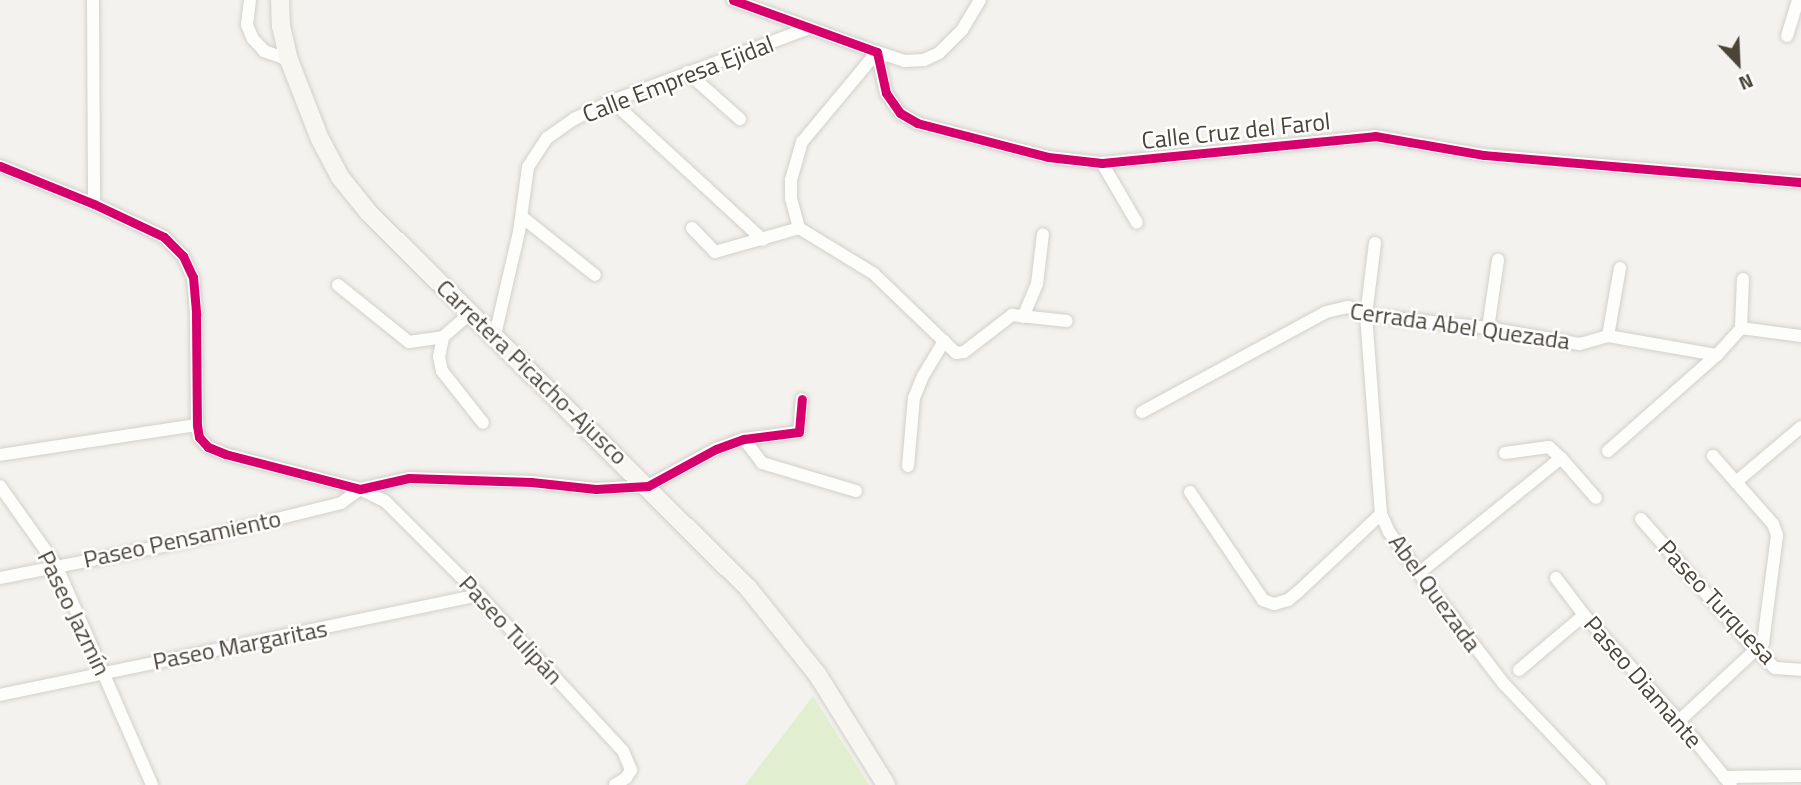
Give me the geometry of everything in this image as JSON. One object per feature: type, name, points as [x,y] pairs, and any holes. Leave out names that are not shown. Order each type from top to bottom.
[{"type":"main road","name":"Carretera Picacho-Ajusco","points":[[280,0],[281,26],[289,60],[320,139],[340,177],[369,213],[648,485],[748,588],[787,633],[845,717],[886,785]]},
{"type":"street","points":[[93,0],[94,204]]},
{"type":"street","points":[[250,0],[247,25],[254,38],[264,51],[289,60]]},
{"type":"street","points":[[733,0],[904,61],[924,60],[939,53],[962,30],[980,0]]},
{"type":"street","points":[[1787,36],[1798,0]]},
{"type":"street","name":"Calle Empresa Ejidal","points":[[495,335],[522,217],[528,167],[547,138],[574,119],[612,101],[809,28]]},
{"type":"street","points":[[877,52],[802,142],[791,180],[791,199],[799,228],[874,274],[956,353],[964,352],[1012,316],[1067,321]]},
{"type":"street","name":"Calle Cruz del Farol","points":[[877,52],[886,93],[900,113],[917,123],[1048,157],[1102,163],[1375,136],[1484,155],[1801,182]]},
{"type":"street","points":[[687,72],[740,119]]},
{"type":"street","points":[[612,101],[763,240]]},
{"type":"street","points":[[1102,163],[1137,223]]},
{"type":"street","points":[[0,166],[94,204],[164,237],[183,256],[193,277],[199,437],[208,447],[225,454],[360,489],[409,478],[531,482],[596,489],[648,485],[716,449],[744,439],[799,432],[802,399]]},
{"type":"street","points":[[522,217],[595,275]]},
{"type":"street","points":[[692,228],[715,252],[799,228]]},
{"type":"street","points":[[1023,317],[1037,284],[1043,234]]},
{"type":"street","name":"Abel Quezada","points":[[1375,243],[1366,315],[1381,514],[1389,532],[1504,684],[1601,785]]},
{"type":"street","points":[[1488,328],[1498,260]]},
{"type":"street","points":[[1608,336],[1620,268]]},
{"type":"street","points":[[1608,452],[1717,355],[1741,328],[1743,279]]},
{"type":"street","points":[[338,285],[409,342],[443,337],[472,312]]},
{"type":"street","name":"Cerrada Abel Quezada","points":[[1142,412],[1326,312],[1349,307],[1366,315],[1488,328],[1580,344],[1608,336],[1717,355]]},
{"type":"street","points":[[1741,328],[1801,336]]},
{"type":"street","points":[[443,337],[439,357],[442,372],[483,423]]},
{"type":"street","points":[[908,466],[914,398],[923,376],[944,341]]},
{"type":"street","points":[[0,455],[197,425]]},
{"type":"street","points":[[1736,482],[1801,427]]},
{"type":"street","points":[[744,439],[762,463],[856,491]]},
{"type":"street","points":[[1505,453],[1549,447],[1596,498]]},
{"type":"street","points":[[1679,721],[1763,643],[1777,535],[1773,524],[1713,456]]},
{"type":"street","points":[[1419,573],[1561,458]]},
{"type":"street","name":"Paseo Jazmín","points":[[0,486],[56,565],[152,785]]},
{"type":"street","name":"Paseo Pensamiento","points":[[0,578],[187,541],[341,503],[360,489]]},
{"type":"street","name":"Paseo Tulipán","points":[[360,489],[385,501],[479,595],[623,751],[631,770],[615,785]]},
{"type":"street","points":[[1191,492],[1263,600],[1274,604],[1288,600],[1298,592],[1381,514]]},
{"type":"street","name":"Paseo Turquesa","points":[[1641,519],[1775,668],[1801,670]]},
{"type":"street","name":"Paseo Diamante","points":[[1556,579],[1728,781]]},
{"type":"street","name":"Paseo Margaritas","points":[[0,695],[479,595]]},
{"type":"street","points":[[1519,670],[1584,615]]},
{"type":"street","points":[[1728,781],[1801,776]]},
{"type":"green space","points":[[813,696],[869,785],[745,785]]},
{"type":"cycle path","points":[[733,0],[877,52],[886,93],[900,113],[917,123],[1048,157],[1102,163],[1375,136],[1484,155],[1801,182]]},
{"type":"cycle path","points":[[0,166],[94,204],[164,237],[183,256],[193,277],[199,437],[208,447],[225,454],[360,489],[409,478],[531,482],[596,489],[648,486],[716,449],[744,439],[799,432],[802,399]]}]
